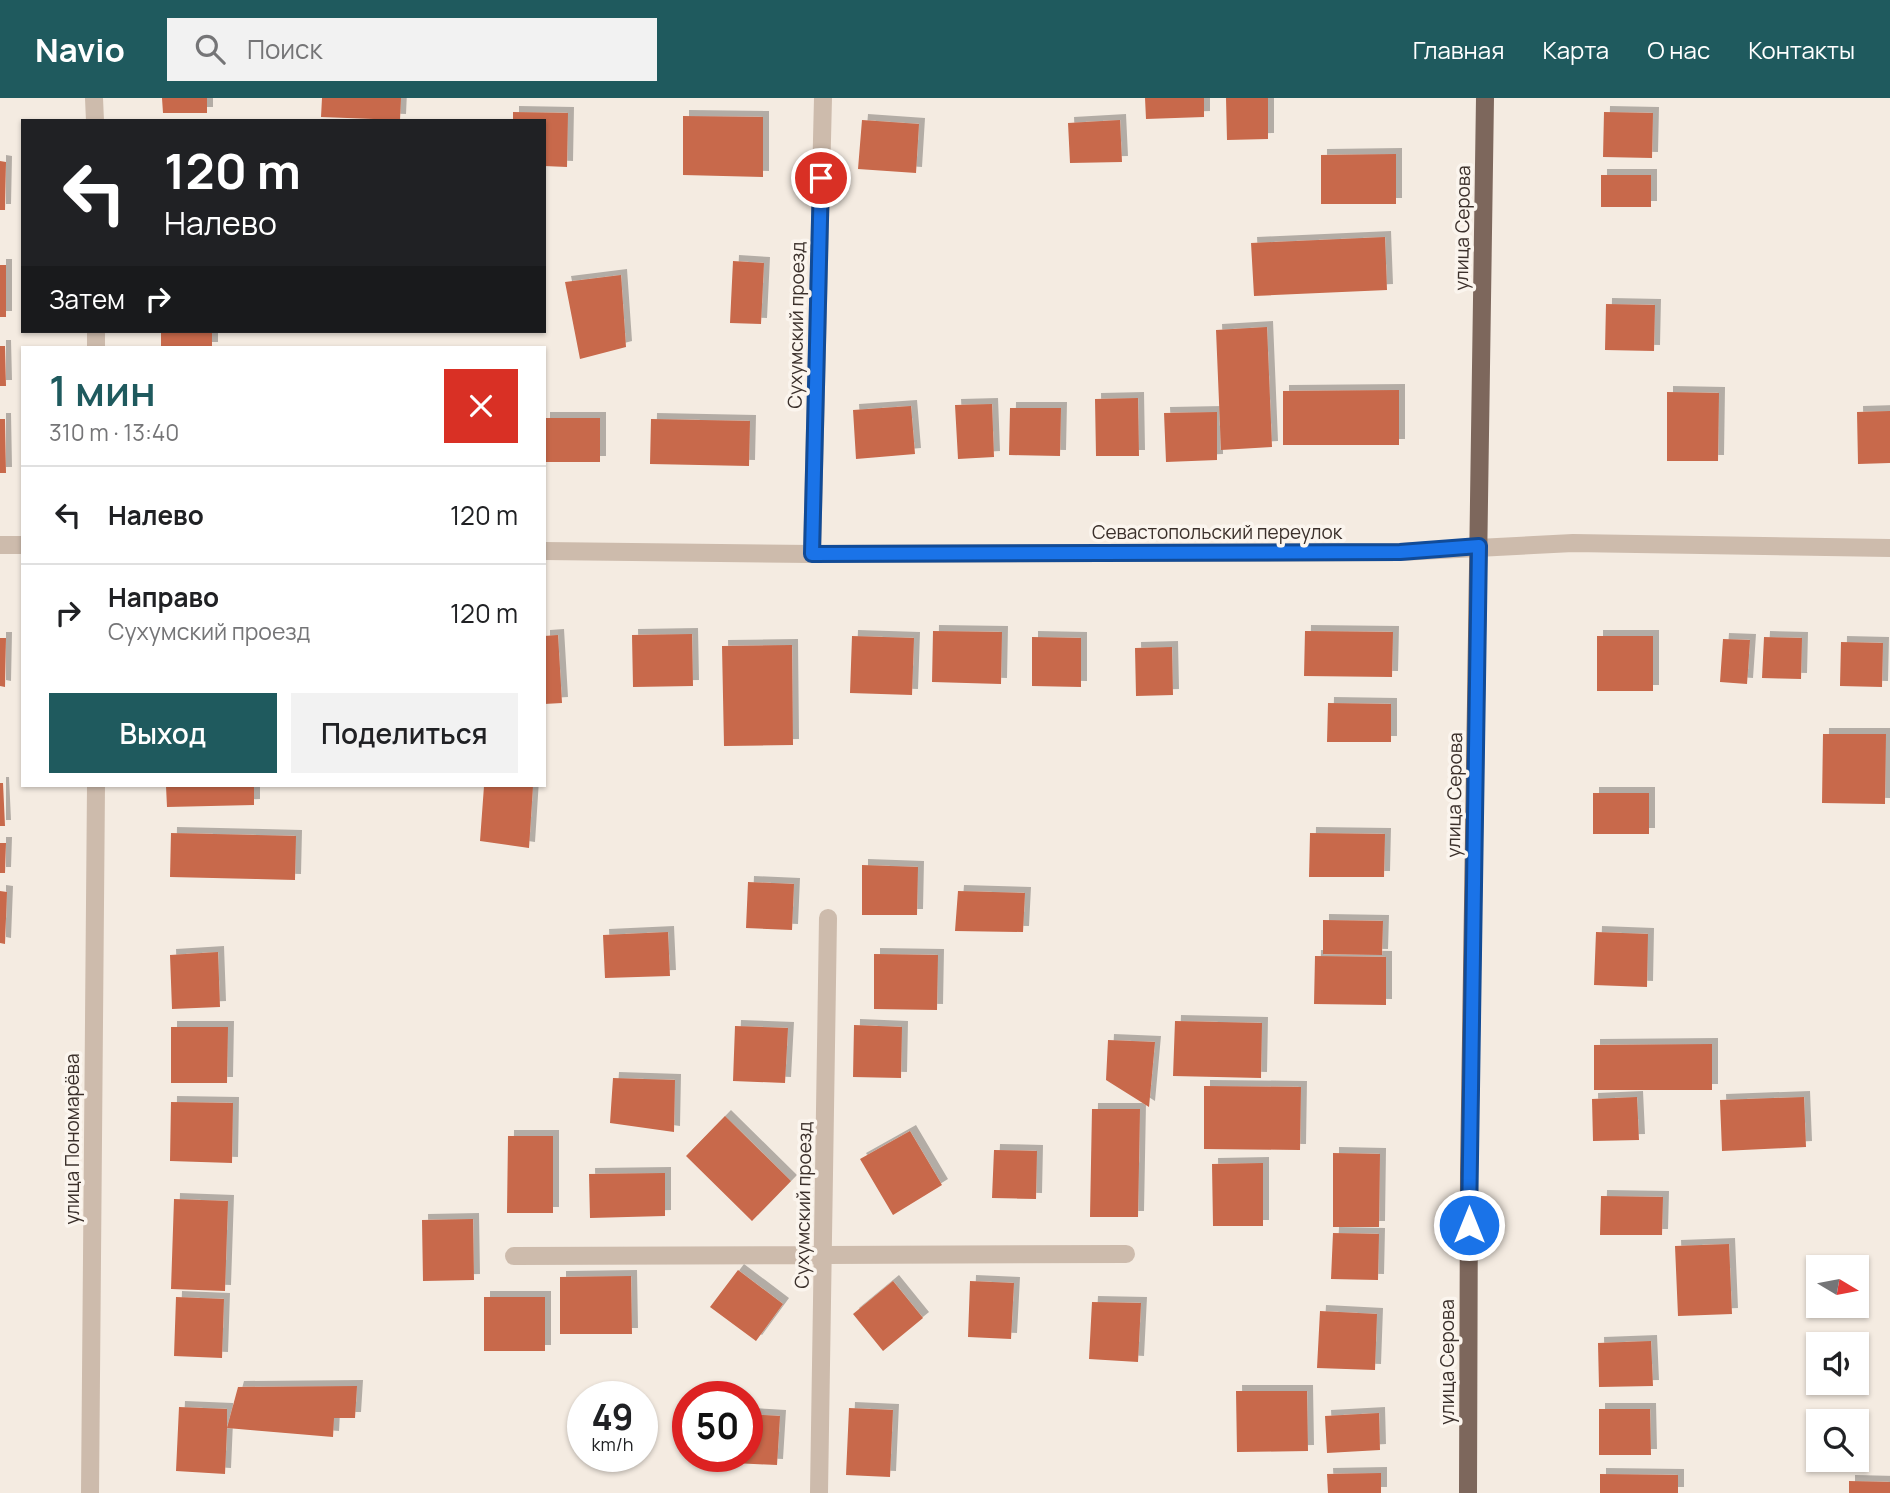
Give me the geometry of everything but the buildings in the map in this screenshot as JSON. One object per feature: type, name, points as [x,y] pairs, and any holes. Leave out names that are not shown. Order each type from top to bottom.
[{"type":"main road","name":"улица Серова","points":[[1468,1493],[1469,1174],[1485,98]]},
{"type":"street","points":[[94,98],[95,119]]},
{"type":"street","name":"Сухумский проезд","points":[[812,554],[823,98]]},
{"type":"street","name":"Севастопольский переулок","points":[[546,551],[812,554],[1400,552],[1573,542],[1890,548]]},
{"type":"street","points":[[0,545],[21,545]]},
{"type":"street","name":"улица Пономарёва","points":[[90,1493],[96,787]]},
{"type":"street","name":"Сухумский проезд","points":[[819,1493],[828,918]]},
{"type":"street","points":[[514,1256],[1126,1254]]},
{"type":"route","points":[[821,178],[812,554],[1400,552],[1479,546],[1469,1225]]}]
